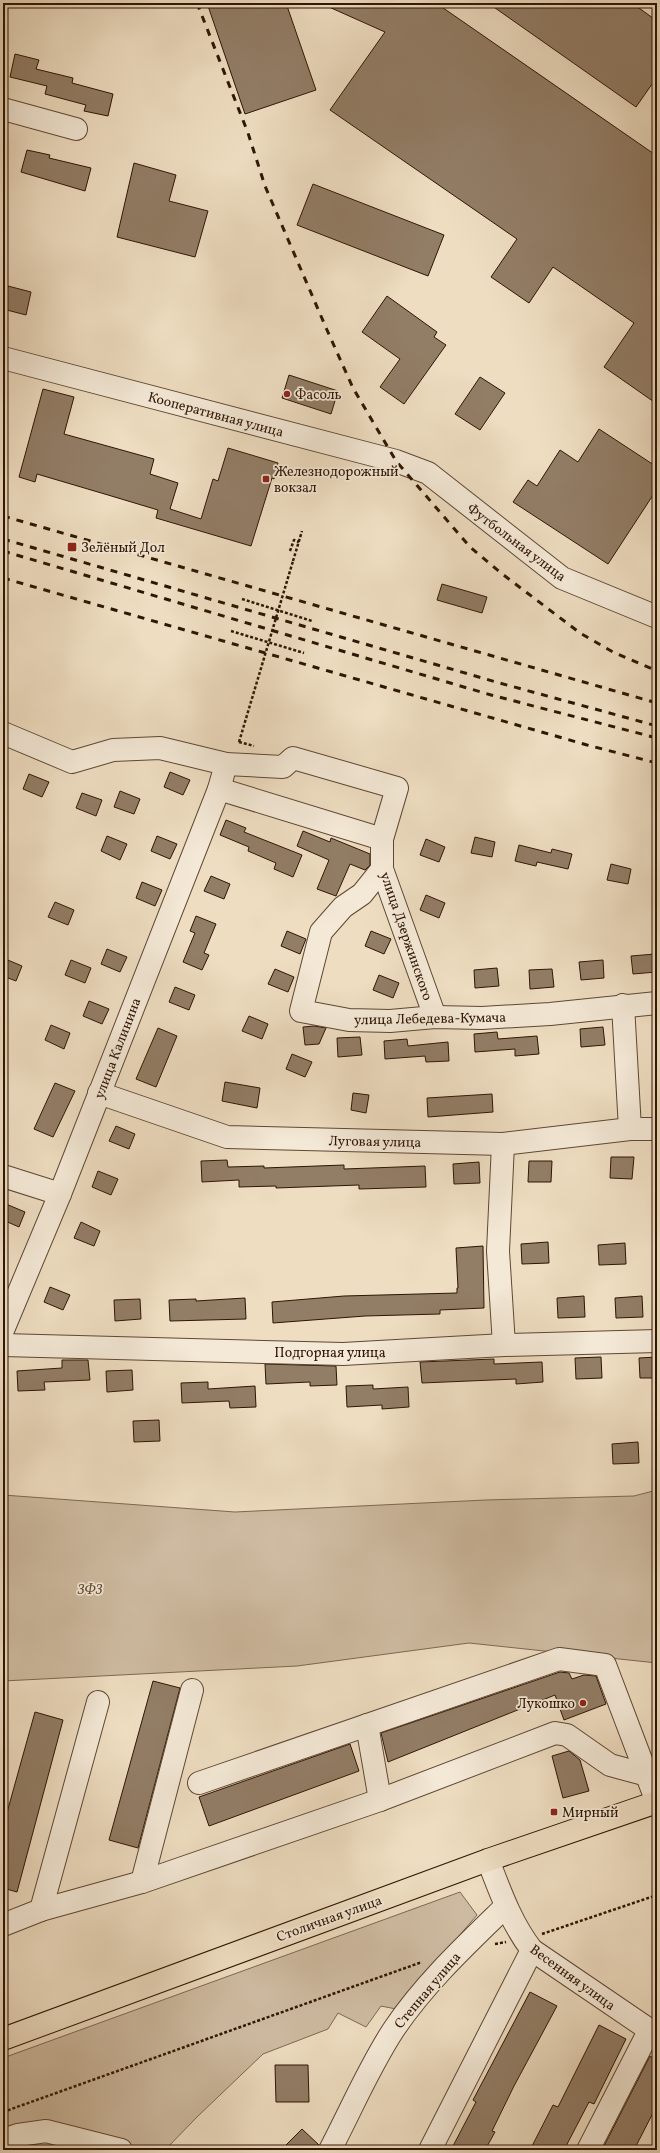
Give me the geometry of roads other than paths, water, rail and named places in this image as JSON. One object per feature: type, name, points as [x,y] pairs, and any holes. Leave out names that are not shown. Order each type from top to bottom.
[{"type":"main road","name":"Столичная улица","points":[[3,2039],[488,1860],[657,1802]]},
{"type":"street","points":[[3,109],[76,129]]},
{"type":"street","name":"Кооперативная улица","points":[[3,358],[396,461],[428,473]]},
{"type":"street","name":"Футбольная улица","points":[[428,473],[562,578],[657,617]]},
{"type":"street","name":"улица Дзержинского","points":[[3,733],[72,762],[113,750],[160,748],[226,764],[283,767],[292,758],[397,788],[382,839],[382,869],[435,1017]]},
{"type":"street","name":"улица Калинина","points":[[3,1330],[60,1194],[100,1093],[219,789],[226,764]]},
{"type":"street","points":[[219,789],[382,839]]},
{"type":"street","name":"улица Лебедева-Кумача","points":[[382,869],[362,894],[343,907],[321,932],[301,1011],[349,1020],[390,1021],[435,1017],[482,1018],[543,1015],[623,1005],[657,1003]]},
{"type":"street","points":[[623,1005],[630,1129]]},
{"type":"street","name":"Луговая улица","points":[[100,1093],[227,1137],[503,1144],[630,1129],[657,1129]]},
{"type":"street","points":[[503,1144],[498,1251],[504,1345]]},
{"type":"street","points":[[3,1176],[60,1194]]},
{"type":"street","name":"Подгорная улица","points":[[3,1345],[343,1354],[504,1345],[657,1341]]},
{"type":"street","points":[[199,1783],[558,1659],[605,1665],[657,1802]]},
{"type":"street","points":[[142,1882],[192,1690]]},
{"type":"street","points":[[41,1910],[98,1702]]},
{"type":"street","points":[[367,1725],[380,1800]]},
{"type":"street","points":[[3,1925],[41,1910],[142,1882],[380,1800],[555,1733],[567,1735],[610,1765],[647,1775]]},
{"type":"street","name":"Весенняя улица","points":[[488,1860],[506,1906],[528,1945],[653,2033]]},
{"type":"street","name":"Степная улица","points":[[330,2150],[374,2063],[393,2030],[412,2004],[463,1948],[506,1906]]},
{"type":"street","points":[[430,2150],[528,1945]]},
{"type":"street","points":[[588,2150],[653,2033]]},
{"type":"street","points":[[3,2140],[18,2135],[46,2130],[121,2150]]},
{"type":"railway","points":[[197,3],[248,133],[265,186],[327,330],[353,388],[396,461],[470,547],[501,573],[580,633],[613,652],[657,671]]},
{"type":"railway","points":[[3,516],[657,703]]},
{"type":"railway","points":[[3,539],[496,682],[657,726]]},
{"type":"railway","points":[[3,551],[491,695],[657,738]]},
{"type":"railway","points":[[3,578],[587,745],[657,763]]},
{"type":"place","name":"Фасоль","points":[[287,394]]},
{"type":"place","name":"Железнодорожный вокзал","points":[[266,479]]},
{"type":"place","name":"Зелёный Дол","points":[[72,547]]},
{"type":"place","name":"Лукошко","points":[[583,1703]]},
{"type":"place","name":"Мирный","points":[[554,1812]]},
{"type":"park label","name":"ЗФЗ","points":[[90,1589]]}]
